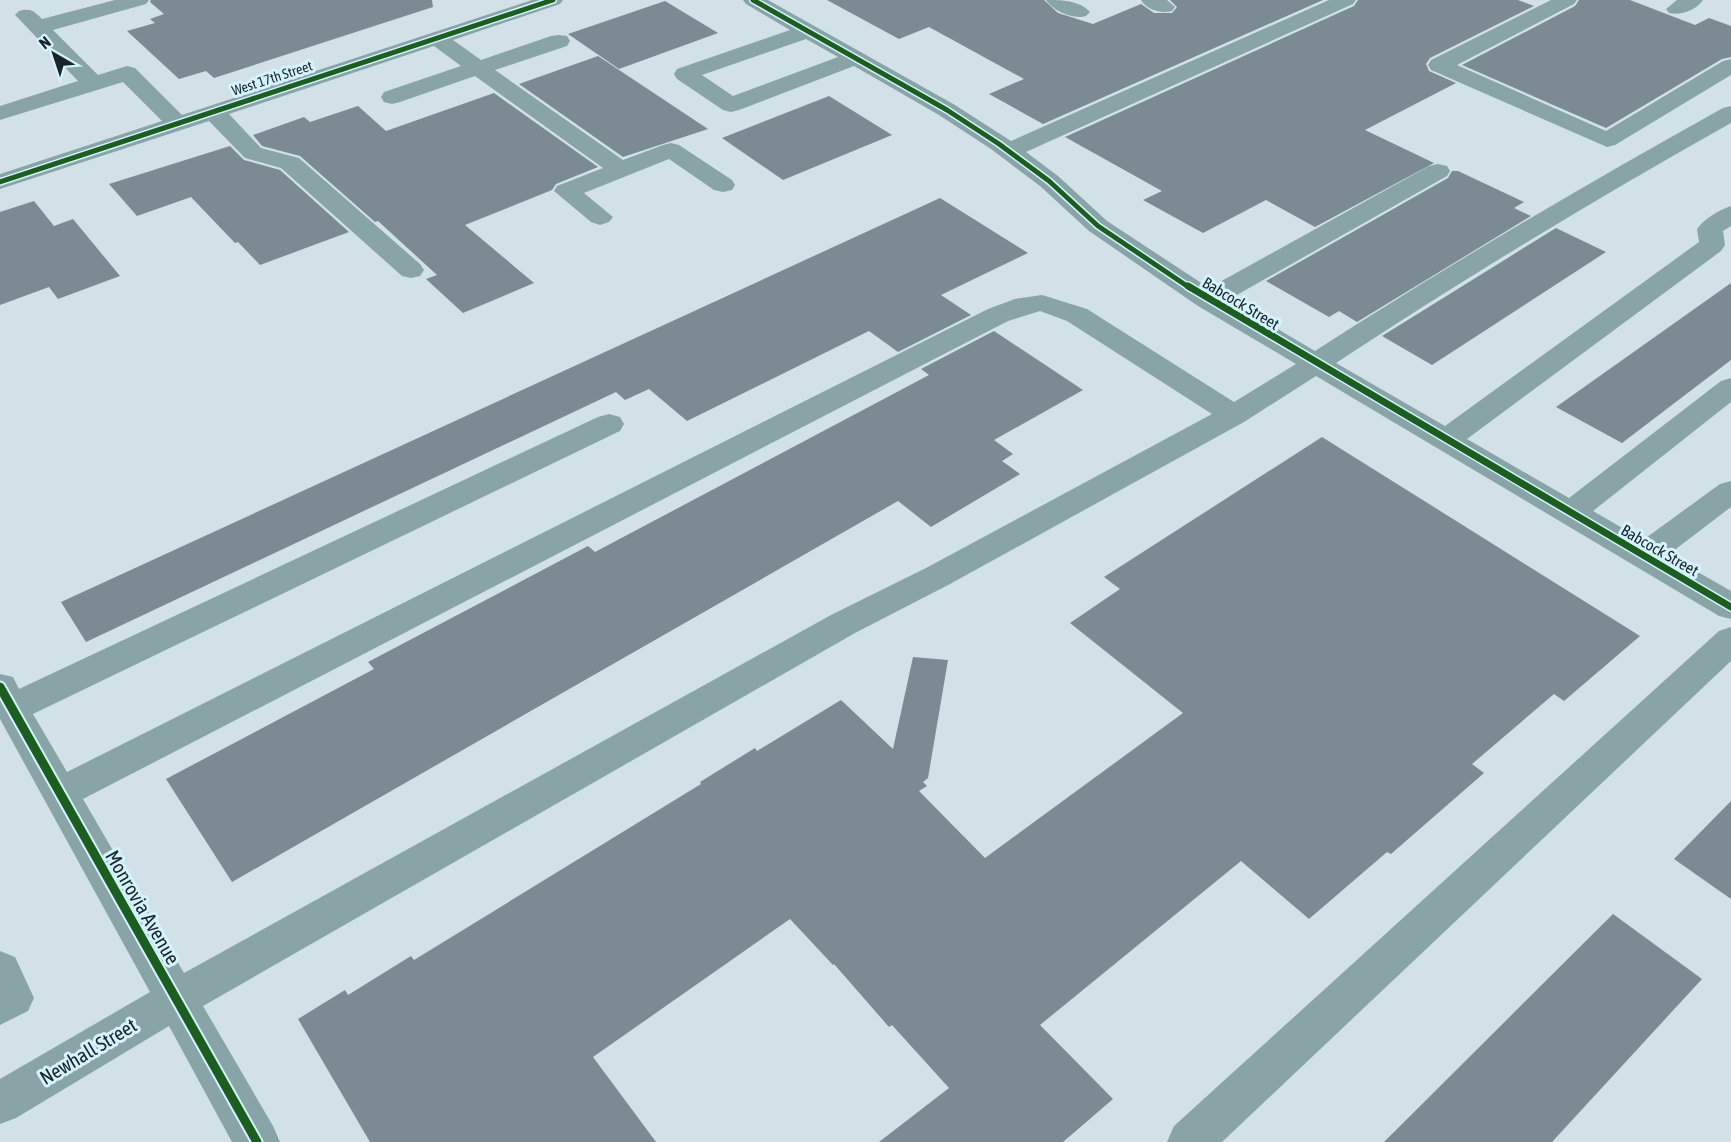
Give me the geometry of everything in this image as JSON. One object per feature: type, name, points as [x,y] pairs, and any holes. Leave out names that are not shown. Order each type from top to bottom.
[{"type":"street","points":[[24,18],[65,0]]},
{"type":"street","points":[[24,18],[139,0]]},
{"type":"street","name":"West 17th Street","points":[[0,182],[553,0]]},
{"type":"street","name":"Babcock Street","points":[[753,0],[947,110],[1049,182],[1098,226],[1208,300],[1731,607]]},
{"type":"street","points":[[1056,0],[1079,12]]},
{"type":"street","points":[[1009,152],[1346,0]]},
{"type":"street","points":[[1567,0],[1439,65],[1607,140],[1731,66]]},
{"type":"street","points":[[24,18],[93,84]]},
{"type":"street","points":[[807,31],[685,74],[730,105],[856,58]]},
{"type":"street","points":[[436,39],[621,170]]},
{"type":"street","points":[[392,97],[559,41]]},
{"type":"street","points":[[0,112],[127,73],[178,124]]},
{"type":"street","points":[[214,112],[253,153],[290,163],[411,270]]},
{"type":"street","name":"Newhall Street","points":[[0,1103],[176,999],[843,624],[938,576],[1234,415],[1421,294],[1633,168],[1731,113]]},
{"type":"street","points":[[600,217],[566,191],[671,150],[723,185]]},
{"type":"street","points":[[1208,300],[1438,171]]},
{"type":"street","points":[[1446,440],[1712,245],[1710,229],[1731,214]]},
{"type":"street","points":[[60,793],[998,315],[1025,305],[1042,303],[1077,315],[1234,415]]},
{"type":"street","points":[[1570,513],[1731,387]]},
{"type":"street","points":[[6,698],[609,424]]},
{"type":"street","points":[[1644,556],[1731,491]]},
{"type":"street","points":[[1190,1142],[1731,640]]},
{"type":"street","name":"Monrovia Avenue","points":[[6,698],[257,1142]]},
{"type":"building","points":[[151,0],[432,0],[433,7],[214,78],[206,71],[179,79],[127,31],[155,23],[150,19],[164,14],[150,2]]},
{"type":"building","points":[[827,0],[1044,0],[1058,13],[1093,24],[1141,4],[1154,13],[1172,13],[1177,7],[1170,0],[1323,0],[1043,124],[989,94],[1024,79],[929,27],[899,39]]},
{"type":"building","points":[[1358,0],[1518,0],[1534,6],[1430,58],[1426,64],[1429,71],[1456,83],[1365,130],[1434,163],[1315,227],[1266,200],[1203,233],[1143,200],[1162,191],[1065,137],[1354,6]]},
{"type":"building","points":[[1579,0],[1630,0],[1695,25],[1709,18],[1731,26],[1731,57],[1722,59],[1606,128],[1462,65],[1575,6]]},
{"type":"building","points":[[665,1],[718,33],[619,69],[568,34]]},
{"type":"building","points":[[598,56],[708,129],[623,157],[519,84]]},
{"type":"building","points":[[494,93],[598,167],[556,184],[552,190],[465,225],[534,283],[463,313],[426,279],[437,275],[378,221],[375,222],[300,156],[262,146],[253,135],[304,117],[310,122],[358,106],[386,131]]},
{"type":"building","points":[[829,96],[892,135],[783,180],[722,138]]},
{"type":"building","points":[[230,146],[244,160],[280,170],[349,232],[260,265],[238,242],[235,243],[191,197],[137,216],[109,184]]},
{"type":"building","points":[[1452,171],[1458,171],[1524,202],[1514,208],[1531,216],[1357,322],[1339,311],[1329,317],[1266,281],[1448,178]]},
{"type":"building","points":[[940,198],[1028,253],[941,295],[971,315],[898,352],[869,331],[687,421],[649,389],[625,400],[616,392],[86,642],[61,602]]},
{"type":"building","points":[[34,201],[54,226],[73,219],[120,276],[58,299],[49,287],[0,305],[0,212]]},
{"type":"building","points":[[1556,228],[1606,252],[1432,365],[1382,336]]},
{"type":"building","points":[[1731,283],[1731,360],[1622,443],[1556,407]]},
{"type":"building","points":[[994,331],[1083,390],[994,440],[1013,454],[1002,461],[1020,474],[931,527],[898,501],[232,882],[166,779],[374,669],[368,662],[588,546],[595,552],[929,375],[921,369]]},
{"type":"building","points":[[1322,437],[1640,636],[1564,701],[1554,694],[1472,764],[1484,773],[1391,854],[1387,852],[1309,919],[1241,861],[1040,1025],[1113,1099],[1063,1142],[879,1142],[949,1088],[892,1025],[889,1027],[834,964],[790,919],[593,1057],[656,1142],[370,1142],[298,1019],[345,990],[348,995],[411,956],[414,960],[701,784],[700,782],[755,748],[757,751],[841,700],[893,749],[913,657],[948,660],[928,778],[923,782],[927,786],[919,791],[985,858],[1183,713],[1070,623],[1120,589],[1104,577]]},
{"type":"building","points":[[1731,801],[1731,899],[1674,859]]},
{"type":"building","points":[[1613,914],[1702,979],[1552,1142],[1384,1142]]},
{"type":"cycle path","points":[[0,182],[553,0]]},
{"type":"cycle path","points":[[753,0],[947,110],[999,144],[1049,181],[1098,226],[1208,300],[1731,607]]},
{"type":"cycle path","points":[[0,687],[257,1142]]}]
